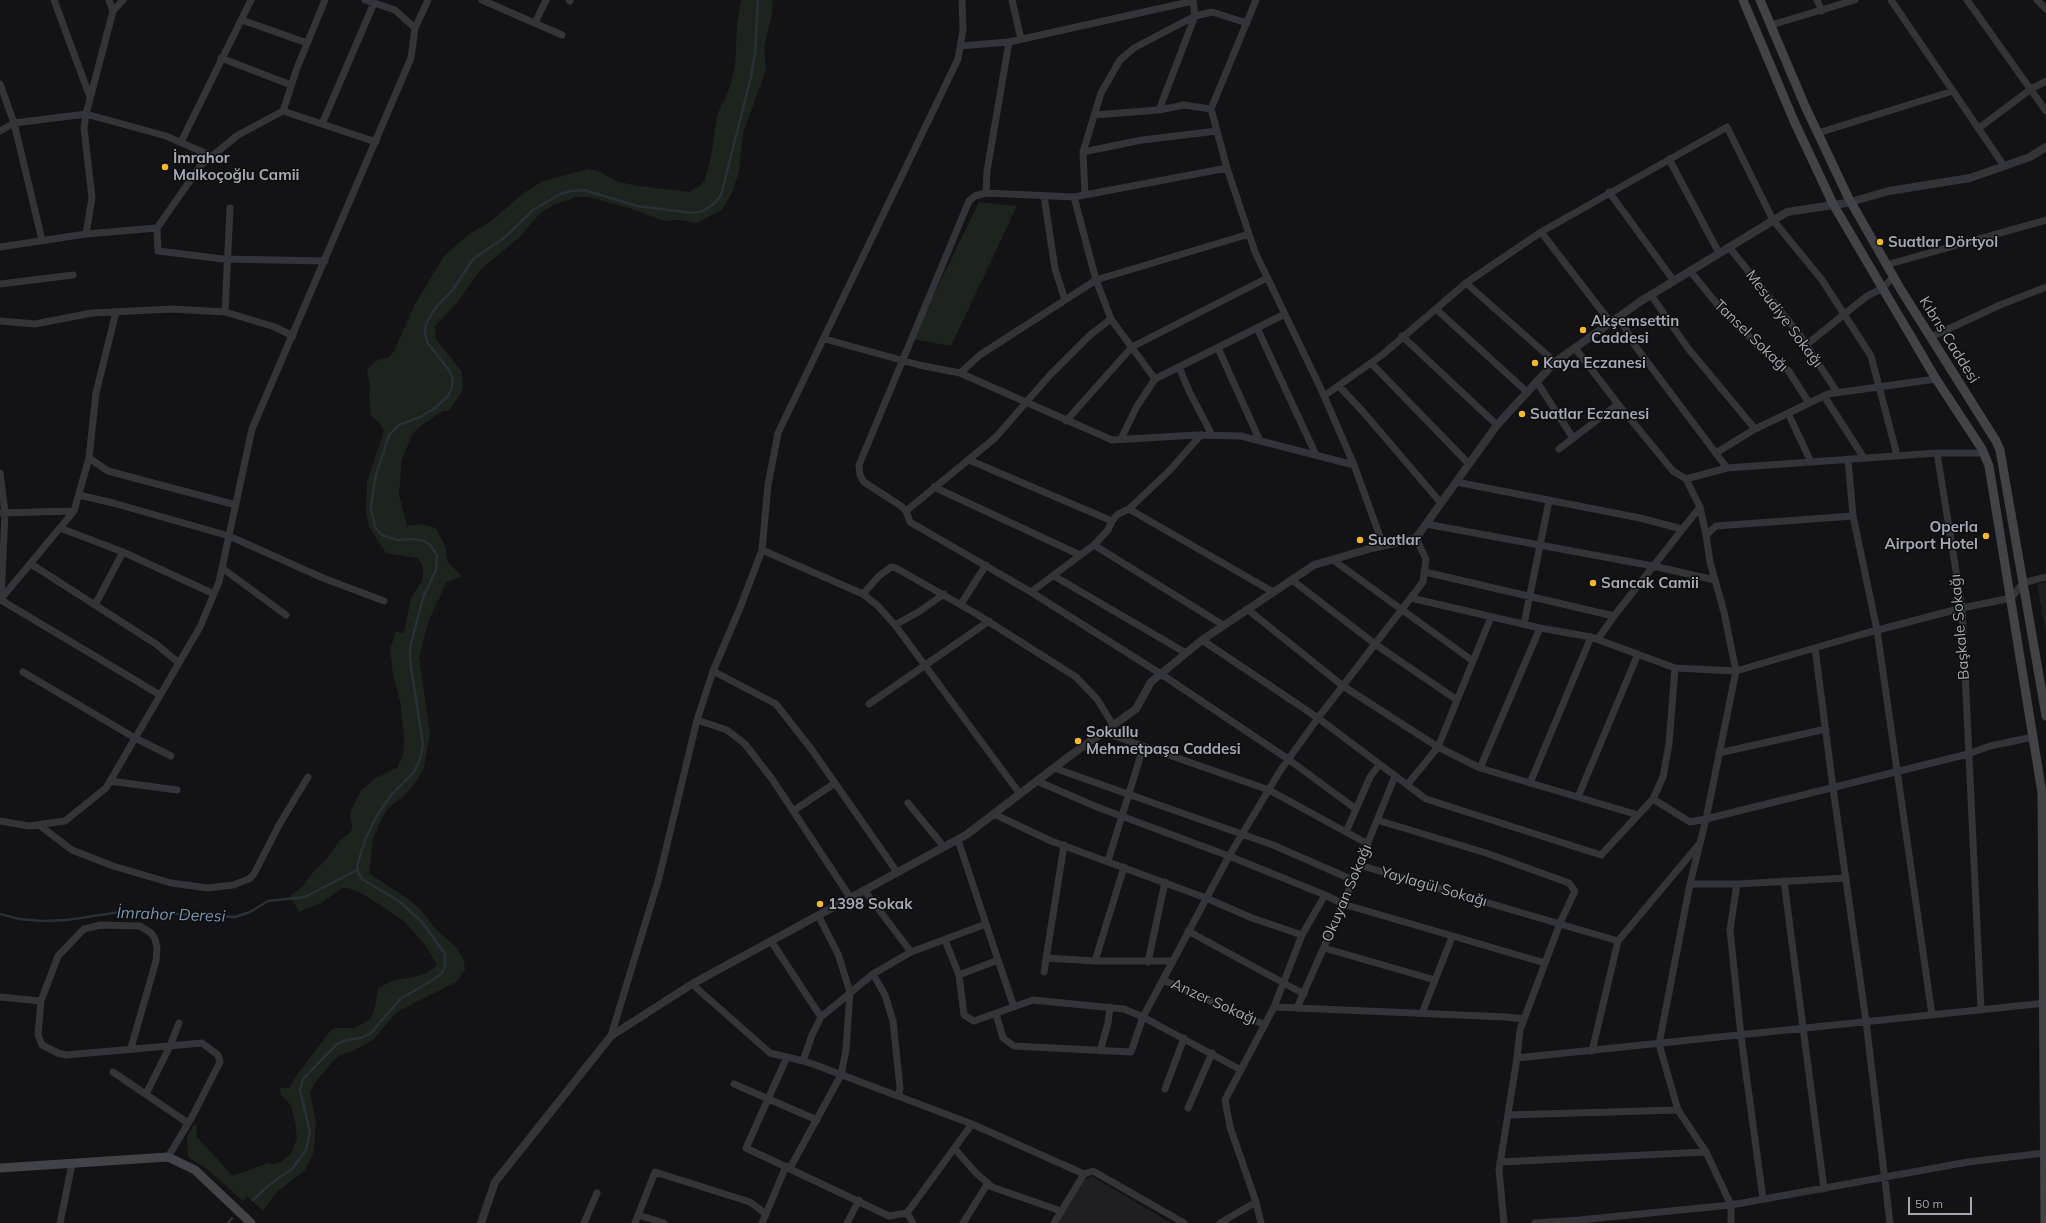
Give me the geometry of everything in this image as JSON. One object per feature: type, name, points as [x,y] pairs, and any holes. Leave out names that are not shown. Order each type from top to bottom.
[{"type":"main road","points":[[1743,0],[1794,121],[1833,204],[1936,379],[1984,453],[1989,466],[2032,737],[2040,778],[2042,805],[2045,1223]]},
{"type":"main road","name":"Kıbrıs Caddesi","points":[[1760,0],[1818,133],[1851,202],[1893,277],[1996,441],[2000,450],[2046,716]]},
{"type":"main road","points":[[0,1168],[168,1157],[195,1170],[251,1223]]},
{"type":"street","points":[[54,0],[90,97]]},
{"type":"street","points":[[109,0],[113,10]]},
{"type":"street","points":[[86,234],[92,198],[84,128],[86,114],[113,10],[123,0]]},
{"type":"street","points":[[181,142],[221,58],[251,0]]},
{"type":"street","points":[[325,0],[291,85],[283,111],[238,135],[200,166],[157,228],[158,251],[228,259],[325,261]]},
{"type":"street","points":[[365,0],[395,10],[415,28]]},
{"type":"street","points":[[0,821],[29,826],[65,822],[106,788],[200,627],[214,594],[222,568],[252,429],[411,58],[415,28],[428,0]]},
{"type":"street","points":[[482,0],[562,35]]},
{"type":"street","points":[[535,23],[546,0]]},
{"type":"street","points":[[611,1036],[658,878],[697,720],[713,671],[740,608],[762,550],[768,485],[778,433],[825,339],[958,59],[963,30],[962,0]]},
{"type":"street","points":[[1012,0],[1021,39]]},
{"type":"street","points":[[1256,0],[1212,109],[1227,168],[1255,252],[1324,396],[1354,466],[1384,546]]},
{"type":"street","points":[[1817,0],[1822,11]]},
{"type":"street","points":[[1771,25],[1855,0]]},
{"type":"street","points":[[1891,0],[2004,166]]},
{"type":"street","points":[[2037,0],[2046,9]]},
{"type":"street","points":[[960,46],[1009,42],[1193,1],[1195,16],[1159,110]]},
{"type":"street","points":[[1969,1],[2046,111]]},
{"type":"street","points":[[322,124],[374,3]]},
{"type":"street","points":[[1085,195],[1083,152],[1101,93],[1120,60],[1134,48],[1195,16],[1212,12],[1247,23]]},
{"type":"street","points":[[242,20],[307,43]]},
{"type":"street","points":[[986,193],[987,171],[1009,42]]},
{"type":"street","points":[[221,58],[291,85]]},
{"type":"street","points":[[1979,128],[2031,89],[2046,81]]},
{"type":"street","points":[[0,84],[14,123],[42,240]]},
{"type":"street","points":[[1818,133],[1953,91]]},
{"type":"street","points":[[1094,115],[1159,110],[1184,105],[1212,109]]},
{"type":"street","points":[[283,111],[376,142]]},
{"type":"street","points":[[0,131],[14,123],[86,114],[166,136],[212,156]]},
{"type":"street","points":[[1324,396],[1371,363],[1466,283],[1541,232],[1727,126],[1773,220],[1822,280],[1871,356],[1897,455]]},
{"type":"street","points":[[1083,152],[1142,140],[1217,130]]},
{"type":"street","points":[[481,1223],[495,1182],[611,1036],[692,984],[958,840],[1136,709],[1151,682],[1202,640],[1314,566],[1416,538],[1497,425],[1527,392],[1555,362],[1619,317],[1651,295],[1787,212],[1851,202],[1889,191],[1970,178],[2030,157],[2046,147]]},
{"type":"street","points":[[1669,159],[1719,253]]},
{"type":"street","points":[[1227,168],[1074,197],[986,193],[976,196],[969,201],[901,361],[859,470],[864,482],[901,506],[906,511],[910,522],[1031,592],[1161,674],[1288,760],[1356,809]]},
{"type":"street","points":[[1609,192],[1674,281]]},
{"type":"street","points":[[1044,196],[1055,269],[1065,300]]},
{"type":"street","points":[[1074,197],[1096,280],[1112,319],[1155,379]]},
{"type":"street","points":[[225,312],[230,208]]},
{"type":"street","points":[[1886,265],[2046,220]]},
{"type":"street","points":[[0,247],[86,234],[157,228]]},
{"type":"street","points":[[1541,232],[1611,323]]},
{"type":"street","points":[[960,373],[980,355],[1096,280],[1249,234]]},
{"type":"street","name":"Mesudiye Sokağı","points":[[1729,247],[1806,345],[1837,392]]},
{"type":"street","name":"Tansel Sokağı","points":[[1690,271],[1717,304],[1763,351],[1788,370],[1809,403]]},
{"type":"street","points":[[0,284],[73,275]]},
{"type":"street","points":[[1806,345],[1867,296],[1883,288],[1893,277]]},
{"type":"street","points":[[1066,421],[1132,347],[1268,278]]},
{"type":"street","points":[[1466,283],[1555,362]]},
{"type":"street","points":[[1931,337],[2000,305],[2046,287]]},
{"type":"street","points":[[1651,295],[1688,347],[1755,429]]},
{"type":"street","points":[[0,321],[35,324],[92,313],[172,309],[225,312],[275,327],[293,336]]},
{"type":"street","points":[[1436,309],[1527,392]]},
{"type":"street","points":[[0,600],[74,511],[90,458],[96,393],[116,312]]},
{"type":"street","points":[[1121,439],[1137,406],[1155,379],[1285,314]]},
{"type":"street","points":[[1619,317],[1636,347],[1727,468]]},
{"type":"street","points":[[906,511],[995,438],[1050,375],[1090,334],[1112,319]]},
{"type":"street","points":[[1257,328],[1316,455]]},
{"type":"street","points":[[1402,336],[1497,425]]},
{"type":"street","points":[[825,339],[901,361],[960,373],[1112,440],[1200,435],[1241,436],[1354,466]]},
{"type":"street","points":[[1218,348],[1260,441]]},
{"type":"street","points":[[1575,348],[1618,404],[1673,471],[1686,479],[1700,507],[1736,671],[1706,819],[1690,884],[1659,1044],[1678,1110],[1706,1152],[1731,1205],[1730,1223]]},
{"type":"street","points":[[1371,363],[1469,464]]},
{"type":"street","points":[[1179,367],[1189,391],[1212,435]]},
{"type":"street","points":[[1716,453],[1755,429],[1824,396],[1837,392],[1936,379]]},
{"type":"street","points":[[1537,382],[1573,438]]},
{"type":"street","points":[[1339,386],[1366,414],[1441,503]]},
{"type":"street","points":[[1824,396],[1864,458]]},
{"type":"street","points":[[1559,449],[1618,404]]},
{"type":"street","points":[[1788,413],[1811,462]]},
{"type":"street","points":[[1031,592],[1094,545],[1108,530],[1112,521],[1118,514],[1129,509],[1174,466],[1200,435]]},
{"type":"street","points":[[1686,479],[1727,468],[1937,452],[1984,453]]},
{"type":"street","name":"Başkale Sokağı","points":[[1937,452],[1962,608],[1981,1010]]},
{"type":"street","points":[[90,458],[108,471],[236,505]]},
{"type":"street","points":[[1848,459],[1853,516],[1877,630],[1932,1015]]},
{"type":"street","points":[[969,460],[1112,521]]},
{"type":"street","points":[[0,472],[3,513],[0,600]]},
{"type":"street","points":[[1456,482],[1640,518],[1682,529]]},
{"type":"street","points":[[934,487],[1080,554]]},
{"type":"street","points":[[79,495],[113,503],[229,536],[323,578],[384,601]]},
{"type":"street","points":[[1524,624],[1549,501]]},
{"type":"street","points":[[1530,783],[1594,638],[1614,616],[1700,507]]},
{"type":"street","points":[[1129,509],[1273,592]]},
{"type":"street","points":[[3,513],[74,511]]},
{"type":"street","points":[[1706,535],[1716,526],[1853,516]]},
{"type":"street","points":[[1426,524],[1653,566],[1715,580]]},
{"type":"street","points":[[60,528],[123,552],[214,594]]},
{"type":"street","points":[[996,1014],[1003,1038],[1014,1046],[1132,1052],[1144,1017],[1172,961],[1229,856],[1269,790],[1318,718],[1423,582],[1426,558],[1416,538]]},
{"type":"street","points":[[1094,545],[1223,625]]},
{"type":"street","points":[[762,550],[863,594],[878,606],[895,625],[1020,794]]},
{"type":"street","points":[[95,604],[123,552]]},
{"type":"street","points":[[1333,560],[1473,661]]},
{"type":"street","points":[[31,564],[156,644],[179,662]]},
{"type":"street","points":[[961,604],[986,565]]},
{"type":"street","points":[[863,594],[879,576],[891,567],[896,568],[961,604],[1076,677],[1096,699],[1113,725]]},
{"type":"street","points":[[222,568],[286,614]]},
{"type":"street","points":[[1425,572],[1614,616]]},
{"type":"street","points":[[1054,576],[1186,653]]},
{"type":"street","points":[[1411,598],[1540,628],[1594,638],[1675,668],[1736,671],[1877,630],[1962,608],[2011,598],[2023,583],[2046,578]]},
{"type":"street","points":[[1292,580],[1375,644],[1457,700]]},
{"type":"street","points":[[895,625],[944,594]]},
{"type":"street","points":[[0,600],[160,695]]},
{"type":"street","points":[[1247,609],[1343,686],[1438,747],[1480,768],[1638,815]]},
{"type":"street","points":[[1407,785],[1438,747],[1491,617]]},
{"type":"street","points":[[869,704],[989,621]]},
{"type":"street","points":[[1480,768],[1540,628]]},
{"type":"street","points":[[1202,640],[1318,718],[1426,799],[1601,855],[1653,799],[1663,777],[1669,744],[1675,668]]},
{"type":"street","points":[[1815,648],[1866,1021],[1890,1223]]},
{"type":"street","points":[[1578,797],[1638,654]]},
{"type":"street","points":[[713,671],[776,704],[835,783],[897,872]]},
{"type":"street","points":[[23,672],[135,738],[171,756]]},
{"type":"street","points":[[697,720],[727,730],[745,744],[793,811],[850,898]]},
{"type":"street","points":[[1720,753],[1826,729]]},
{"type":"street","points":[[1103,732],[1143,748],[1269,790],[1368,844]]},
{"type":"street","points":[[1653,799],[1690,822],[1898,772],[1968,754],[1990,746],[2032,737]]},
{"type":"street","points":[[1108,861],[1130,795],[1143,748]]},
{"type":"street","points":[[1346,832],[1370,778],[1379,764]]},
{"type":"street","points":[[1054,768],[1243,834],[1353,880]]},
{"type":"street","name":"Okuyan Sokağı","points":[[1297,1008],[1343,904],[1395,776]]},
{"type":"street","points":[[38,825],[72,850],[113,866],[171,883],[208,888],[233,885],[248,879],[254,874],[278,825],[308,777]]},
{"type":"street","points":[[110,781],[177,790]]},
{"type":"street","points":[[1037,781],[1123,816],[1229,856],[1325,895],[1343,904],[1545,963]]},
{"type":"street","points":[[793,811],[835,783]]},
{"type":"street","points":[[908,803],[944,847]]},
{"type":"street","points":[[994,814],[1064,845],[1165,882],[1252,918],[1302,935]]},
{"type":"street","points":[[1377,820],[1486,853],[1569,884],[1575,891],[1560,923],[1520,1030],[1517,1058],[1498,1170],[1504,1223]]},
{"type":"street","points":[[958,840],[1014,1007]]},
{"type":"street","points":[[1592,1051],[1618,941],[1701,841]]},
{"type":"street","points":[[1044,972],[1064,845]]},
{"type":"street","name":"Yaylagül Sokağı","points":[[1359,865],[1618,941]]},
{"type":"street","points":[[1095,961],[1124,867]]},
{"type":"street","points":[[1690,884],[1737,884],[1846,878]]},
{"type":"street","points":[[1784,881],[1824,1189]]},
{"type":"street","points":[[1148,962],[1165,882]]},
{"type":"street","points":[[1737,884],[1730,930],[1741,1036],[1763,1199]]},
{"type":"street","points":[[864,890],[911,952]]},
{"type":"street","points":[[1260,1223],[1256,1202],[1230,1127],[1225,1100],[1274,1007],[1282,982],[1302,935],[1325,895]]},
{"type":"street","points":[[762,1223],[788,1167],[817,1120],[841,1075],[846,1050],[850,992],[838,954],[818,915]]},
{"type":"street","points":[[803,1061],[821,1017],[873,974],[911,952],[986,924]]},
{"type":"street","points":[[131,1048],[156,961],[157,948],[155,939],[146,929],[140,926],[102,925],[84,929],[58,956],[41,1001],[38,1035],[42,1045],[58,1053],[66,1055],[131,1048],[202,1043],[218,1055],[220,1062],[188,1123],[168,1157]]},
{"type":"street","points":[[1188,932],[1304,994]]},
{"type":"street","points":[[1422,1013],[1452,937]]},
{"type":"street","points":[[945,940],[959,976],[964,1015],[974,1021],[1033,1000],[1124,1009],[1144,1017],[1241,1070]]},
{"type":"street","points":[[771,941],[821,1017]]},
{"type":"street","points":[[1324,948],[1435,980]]},
{"type":"street","points":[[1046,958],[1095,961],[1172,961]]},
{"type":"street","points":[[959,976],[998,960]]},
{"type":"street","points":[[873,974],[885,996],[893,1021],[900,1088],[899,1095]]},
{"type":"street","name":"Anzer Sokağı","points":[[1163,980],[1265,1025]]},
{"type":"street","points":[[692,984],[770,1053],[803,1061],[899,1095],[972,1124],[1084,1174]]},
{"type":"street","points":[[0,997],[41,1001]]},
{"type":"street","points":[[1517,1058],[1741,1036],[1866,1021],[2044,1004]]},
{"type":"street","points":[[1100,1051],[1108,1023],[1110,1007]]},
{"type":"street","points":[[1274,1007],[1524,1019]]},
{"type":"street","points":[[146,1094],[170,1046],[179,1024]]},
{"type":"street","points":[[1164,1089],[1184,1038]]},
{"type":"street","points":[[1188,1108],[1212,1053]]},
{"type":"street","points":[[787,1057],[746,1148],[859,1200],[889,1216],[907,1213],[972,1124]]},
{"type":"street","points":[[113,1072],[188,1123]]},
{"type":"street","points":[[734,1084],[817,1120]]},
{"type":"street","points":[[1508,1115],[1678,1110]]},
{"type":"street","points":[[955,1149],[975,1172],[992,1187],[1062,1211]]},
{"type":"street","points":[[1500,1162],[1706,1152]]},
{"type":"street","points":[[1535,1223],[1731,1205],[1968,1162],[2044,1153]]},
{"type":"street","points":[[60,1223],[72,1164]]},
{"type":"street","points":[[1054,1223],[1084,1174],[1093,1171],[1184,1223]]},
{"type":"street","points":[[634,1223],[655,1172],[750,1202],[766,1214]]},
{"type":"street","points":[[963,1223],[988,1183]]},
{"type":"street","points":[[584,1223],[597,1193]]},
{"type":"street","points":[[847,1223],[859,1200]]},
{"type":"street","points":[[1220,1223],[1256,1202]]},
{"type":"street","points":[[907,1213],[913,1223]]},
{"type":"street","points":[[638,1216],[664,1223]]},
{"type":"shaded area","points":[[741,0],[773,0],[772,14],[764,48],[766,70],[743,133],[739,171],[732,193],[722,210],[697,223],[677,220],[664,221],[632,209],[589,197],[576,197],[554,205],[543,211],[521,236],[480,270],[456,304],[435,326],[436,339],[462,372],[463,389],[449,411],[443,411],[438,414],[419,427],[412,434],[402,459],[399,495],[407,526],[421,524],[436,528],[445,546],[448,562],[462,576],[446,583],[429,620],[419,657],[430,733],[424,768],[416,782],[403,797],[389,807],[382,818],[373,839],[369,873],[411,901],[421,910],[436,929],[456,947],[464,960],[465,970],[456,982],[397,1012],[373,1040],[353,1051],[340,1055],[333,1061],[314,1084],[310,1093],[316,1122],[314,1153],[304,1171],[277,1192],[263,1211],[247,1196],[243,1201],[207,1169],[188,1157],[187,1137],[194,1124],[197,1126],[196,1136],[232,1175],[268,1163],[274,1164],[280,1162],[291,1154],[297,1138],[295,1121],[290,1104],[281,1095],[280,1088],[289,1088],[296,1076],[331,1030],[338,1028],[354,1028],[369,1020],[374,1012],[378,988],[394,980],[414,977],[426,973],[435,967],[436,963],[425,945],[404,921],[365,895],[348,888],[342,888],[321,903],[299,912],[290,896],[303,886],[312,873],[325,861],[340,840],[351,832],[352,825],[350,813],[361,790],[376,778],[397,768],[403,755],[404,738],[400,701],[393,674],[390,649],[396,632],[404,633],[411,598],[423,579],[423,570],[422,564],[417,558],[386,553],[369,527],[366,511],[367,482],[384,431],[381,425],[371,415],[369,398],[370,384],[367,374],[368,368],[376,361],[389,357],[394,351],[415,304],[444,256],[469,234],[490,222],[525,192],[543,181],[588,169],[598,171],[619,182],[639,186],[689,192],[701,185],[705,180],[712,151],[717,115],[729,90],[735,67],[737,25]]},
{"type":"shaded area","points":[[979,202],[1017,206],[951,346],[912,339]]},
{"type":"shaded area","points":[[2046,582],[2046,634],[2037,584]]},
{"type":"shaded area","points":[[1091,1176],[1171,1223],[1058,1223],[1083,1181]]},
{"type":"waterway","points":[[253,1200],[269,1185],[293,1168],[306,1150],[310,1132],[300,1090],[303,1079],[337,1044],[347,1040],[361,1038],[371,1033],[400,999],[433,980],[442,973],[445,967],[445,954],[422,922],[400,902],[362,879],[357,866],[365,840],[376,817],[391,795],[414,772],[420,759],[423,745],[410,660],[410,647],[423,598],[436,570],[437,556],[431,546],[424,541],[413,539],[397,540],[382,535],[375,527],[371,508],[375,478],[389,435],[399,425],[418,418],[434,409],[448,396],[452,388],[453,379],[449,370],[427,342],[425,333],[426,324],[436,307],[452,291],[473,259],[504,238],[533,210],[560,194],[584,190],[637,206],[693,213],[703,211],[715,203],[721,195],[751,77],[755,53],[758,0]]},
{"type":"waterway","name":"İmrahor Deresi","points":[[0,914],[19,919],[42,921],[67,920],[120,912],[235,917],[250,912],[268,901],[305,897],[357,870]]},
{"type":"waterway","points":[[228,1223],[232,1218]]},
{"type":"place","name":"İmrahor Malkoçoğlu Camii","points":[[165,167]]},
{"type":"place","name":"Suatlar Dörtyol","points":[[1880,242]]},
{"type":"place","name":"Akşemsettin Caddesi","points":[[1583,330]]},
{"type":"place","name":"Kaya Eczanesi","points":[[1535,363]]},
{"type":"place","name":"Suatlar Eczanesi","points":[[1522,414]]},
{"type":"place","name":"Operla Airport Hotel","points":[[1986,536]]},
{"type":"place","name":"Suatlar","points":[[1360,540]]},
{"type":"place","name":"Sancak Camii","points":[[1593,583]]},
{"type":"place","name":"Sokullu Mehmetpaşa Caddesi","points":[[1078,741]]},
{"type":"place","name":"1398 Sokak","points":[[820,904]]}]
